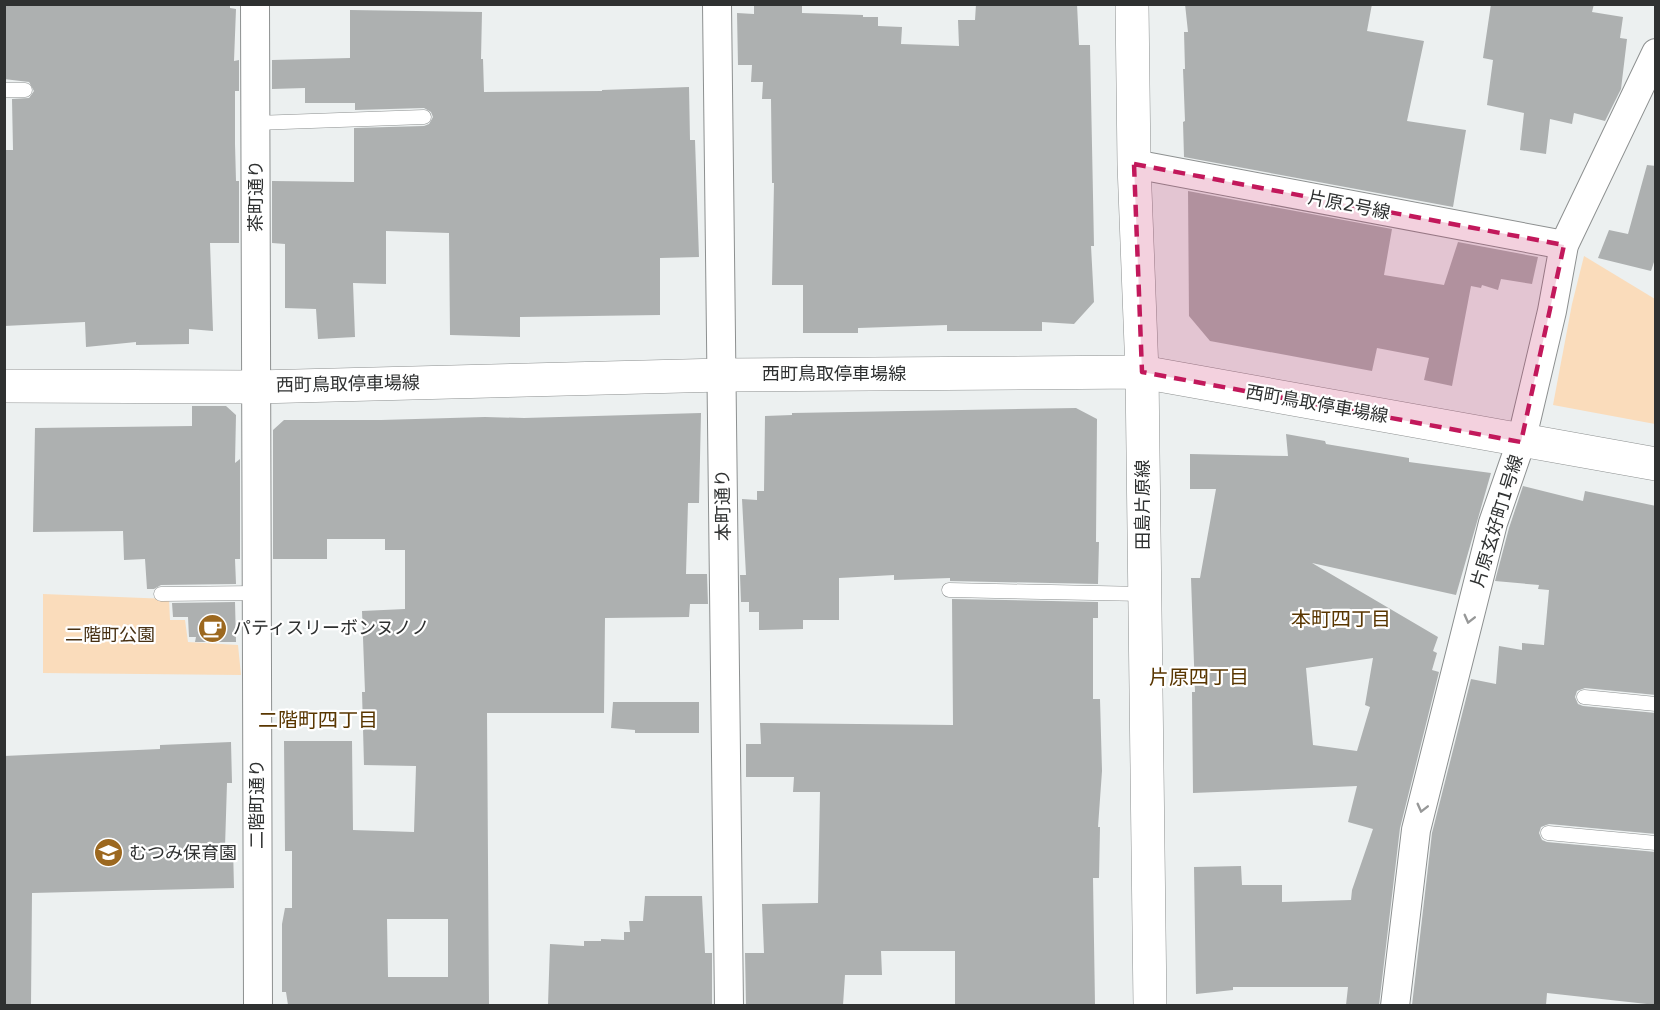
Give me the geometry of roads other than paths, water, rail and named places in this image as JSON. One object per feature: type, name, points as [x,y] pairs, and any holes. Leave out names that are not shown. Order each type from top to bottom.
[{"type":"main road","name":"田島片原線","points":[[1132,4],[1134,164],[1142,372],[1150,1005]]},
{"type":"main road","name":"西町鳥取停車場線","points":[[4,386],[257,387],[722,375],[1142,372],[1656,465]]},
{"type":"street","name":"茶町通り","points":[[255,4],[257,387]]},
{"type":"street","name":"本町通り","points":[[717,4],[729,1005]]},
{"type":"street","name":"片原玄好町1号線","points":[[1395,1005],[1416,830],[1493,523],[1521,442],[1552,311],[1564,245],[1656,53]]},
{"type":"street","name":"片原2号線","points":[[1134,164],[1564,245]]},
{"type":"street","name":"二階町通り","points":[[257,387],[258,1005]]},
{"type":"lane","points":[[4,90],[25,90]]},
{"type":"lane","points":[[255,123],[424,117]]},
{"type":"lane","points":[[949,590],[1144,594]]},
{"type":"lane","points":[[161,594],[257,593]]},
{"type":"lane","points":[[1584,697],[1656,704]]},
{"type":"lane","points":[[1548,833],[1656,843]]},
{"type":"place","name":"パティスリーボンヌノノ","points":[[212,628]]},
{"type":"place","name":"むつみ保育園","points":[[108,853]]},
{"type":"district","name":"本町四丁目","points":[[1341,619]]},
{"type":"district","name":"片原四丁目","points":[[1199,677]]},
{"type":"district","name":"二階町四丁目","points":[[318,720]]},
{"type":"park label","name":"二階町公園","points":[[110,635]]}]
